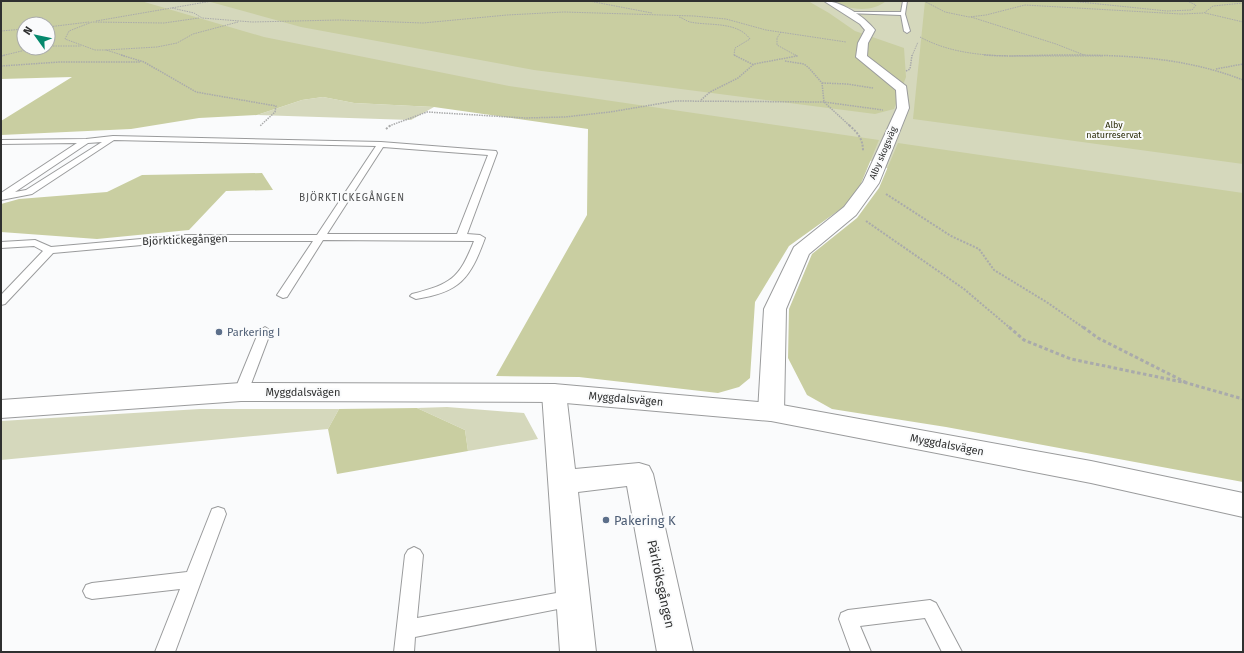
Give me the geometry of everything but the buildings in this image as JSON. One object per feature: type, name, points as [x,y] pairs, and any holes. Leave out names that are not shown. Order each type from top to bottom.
[{"type":"street","points":[[828,1],[849,12],[863,22],[870,30],[862,43],[861,57],[894,80],[902,91]]},
{"type":"street","name":"Alby skogsväg","points":[[771,412],[775,309],[800,251],[850,211],[871,183],[903,108],[902,91]]},
{"type":"street","name":"Myggdalsvägen","points":[[1,409],[241,392],[554,392],[771,412],[1091,472],[1243,505]]},
{"type":"street","points":[[554,392],[578,652]]},
{"type":"street","name":"Pärlröksgången","points":[[563,482],[639,474],[675,652]]},
{"type":"lane","points":[[905,1],[903,14],[906,32]]},
{"type":"lane","points":[[849,12],[903,14]]},
{"type":"lane","points":[[1,197],[30,192],[113,138]]},
{"type":"lane","points":[[1,142],[86,141],[113,138],[244,140],[381,144],[493,153],[461,237]]},
{"type":"lane","points":[[1,197],[86,141]]},
{"type":"lane","points":[[283,295],[381,144]]},
{"type":"lane","name":"Björktickegången","points":[[1,245],[35,243],[50,250],[186,238],[480,238],[471,261],[458,281],[434,294],[416,296]]},
{"type":"lane","points":[[1,302],[50,250]]},
{"type":"lane","points":[[241,392],[265,331]]},
{"type":"lane","points":[[165,652],[218,514]]},
{"type":"lane","points":[[404,652],[414,555]]},
{"type":"lane","points":[[92,591],[194,579]]},
{"type":"lane","points":[[407,629],[573,598]]},
{"type":"lane","points":[[861,652],[848,619],[930,609],[952,652]]},
{"type":"path","points":[[1,2],[5,1]]},
{"type":"path","points":[[56,26],[92,22],[212,1]]},
{"type":"path","points":[[590,1],[682,17],[690,22],[725,26],[746,34],[750,39],[735,48],[734,55],[754,64]]},
{"type":"path","points":[[924,1],[931,7],[948,14],[971,16],[986,15],[1014,6],[1025,5],[1182,14],[1204,13],[1243,22]]},
{"type":"path","points":[[1070,1],[1153,10],[1192,10],[1196,5],[1187,1]]},
{"type":"path","points":[[1204,13],[1213,6],[1243,3]]},
{"type":"path","points":[[172,8],[194,13],[202,18]]},
{"type":"path","points":[[238,21],[193,34],[177,43],[157,47],[95,50],[65,39],[65,36],[69,31],[92,22],[164,22],[189,18],[202,18],[238,21],[339,20],[408,24],[536,13],[659,14],[726,19],[766,30],[862,43]]},
{"type":"path","points":[[971,16],[995,25],[1064,45],[1086,56]]},
{"type":"path","points":[[1,31],[16,30]]},
{"type":"path","points":[[781,32],[777,38],[777,45],[797,56],[785,61]]},
{"type":"path","points":[[894,80],[910,69],[912,52],[920,38],[933,45],[977,54],[1159,59],[1215,69],[1243,80]]},
{"type":"path","points":[[56,46],[84,46]]},
{"type":"path","points":[[106,50],[144,62],[196,92],[276,106],[275,112],[244,140]]},
{"type":"path","points":[[1,56],[16,52]]},
{"type":"path","points":[[701,100],[709,92],[739,78],[754,64],[785,61],[804,64],[822,83],[824,102],[860,134],[863,143],[862,150],[864,153],[861,158],[861,171],[871,183],[951,236],[979,250],[994,270],[1048,303],[1098,338],[1187,383]]},
{"type":"path","points":[[1,66],[60,62],[144,62]]},
{"type":"path","points":[[1215,69],[1243,64]]},
{"type":"path","points":[[822,83],[847,84],[902,91]]},
{"type":"path","points":[[381,144],[378,142],[379,140],[387,128],[392,124],[427,112],[525,118],[565,117],[610,112],[656,103],[701,100],[824,102],[901,112]]},
{"type":"path","points":[[850,211],[964,289],[1024,340],[1071,359],[1187,383],[1243,398]]},
{"type":"green space","name":"Alby naturreservat","points":[[1,1],[1243,1],[1243,317],[1188,305],[849,151],[655,125],[1,69]]},
{"type":"green space","points":[[1,1],[141,1],[264,37],[509,86],[879,140],[860,186],[849,203],[789,246],[755,302],[750,378],[739,387],[718,393],[579,377],[496,376],[587,215],[588,129],[434,107],[354,103],[323,97],[302,100],[257,115],[199,118],[131,129],[1,135],[1,121],[72,77],[1,79]]},
{"type":"green space","points":[[207,1],[808,1],[855,31],[904,48],[906,77],[894,109],[875,114],[534,70],[301,27]]},
{"type":"green space","points":[[832,1],[886,1],[874,7],[860,9],[838,4]]},
{"type":"green space","points":[[925,1],[1243,1],[1243,164],[913,119]]},
{"type":"green space","points":[[323,97],[354,103],[434,107],[411,120],[257,115],[302,100]]},
{"type":"green space","points":[[898,143],[1243,193],[1243,482],[946,427],[832,409],[807,395],[788,358],[789,309],[812,254],[857,218],[879,188]]},
{"type":"green space","points":[[262,173],[273,190],[226,191],[189,230],[97,239],[1,232],[1,204],[19,199],[107,192],[142,175]]},
{"type":"green space","points":[[447,407],[524,413],[538,439],[468,451],[465,430],[417,408]]},
{"type":"green space","points":[[417,408],[465,430],[468,451],[337,474],[328,429],[339,409]]},
{"type":"green space","points":[[200,409],[339,409],[328,429],[1,460],[1,421]]},
{"type":"place","name":"Parkering I","points":[[219,332]]},
{"type":"place","name":"Pakering K","points":[[606,520]]},
{"type":"district","name":"BJÖRKTICKEGÅNGEN","points":[[352,198]]}]
